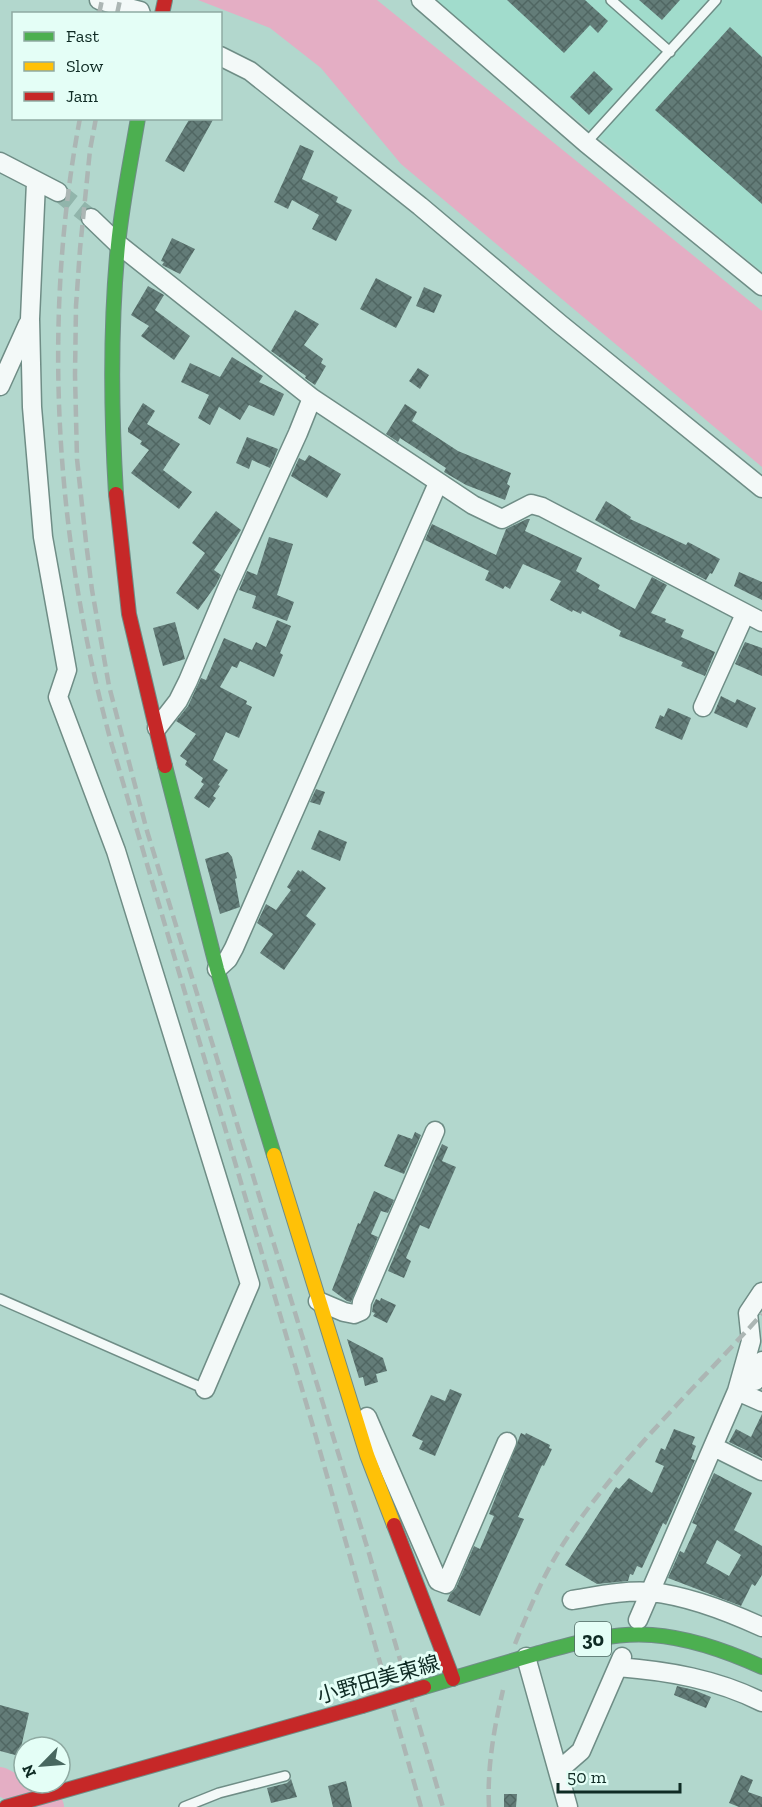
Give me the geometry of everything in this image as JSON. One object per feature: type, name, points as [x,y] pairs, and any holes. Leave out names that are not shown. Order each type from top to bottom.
[{"type":"street","points":[[99,0],[140,12]]},
{"type":"street","points":[[420,0],[586,143],[762,286]]},
{"type":"street","points":[[222,57],[250,71],[420,206],[560,324],[762,488]]},
{"type":"street","points":[[138,120],[118,244],[112,406],[117,508],[129,614],[192,876],[217,969],[318,1301],[367,1455],[453,1679]]},
{"type":"street","points":[[0,162],[58,192]]},
{"type":"street","points":[[36,182],[30,320],[32,406],[43,537],[67,670],[58,697],[116,851],[250,1284],[205,1389]]},
{"type":"street","points":[[91,218],[118,244],[312,398],[473,505],[502,519],[531,504],[542,507],[762,622]]},
{"type":"street","points":[[0,386],[30,320]]},
{"type":"street","points":[[157,728],[178,701],[188,681],[312,398]]},
{"type":"street","points":[[217,969],[228,959],[234,948],[438,483]]},
{"type":"street","points":[[703,707],[745,614]]},
{"type":"street","points":[[318,1301],[344,1312],[354,1314],[361,1311],[362,1302],[435,1131]]},
{"type":"street","points":[[638,1620],[739,1386],[751,1341],[748,1313],[762,1292]]},
{"type":"street","points":[[739,1386],[754,1381],[762,1361]]},
{"type":"street","points":[[739,1386],[762,1402]]},
{"type":"street","points":[[349,1396],[360,1398],[374,1436],[438,1581],[446,1584],[507,1442]]},
{"type":"street","points":[[714,1447],[762,1471]]},
{"type":"street","points":[[572,1600],[618,1593],[651,1592],[699,1602],[730,1612],[762,1627]]},
{"type":"street","name":"小野田美東線","points":[[9,1806],[605,1636],[635,1634],[663,1636],[732,1652],[762,1667]]},
{"type":"street","points":[[526,1657],[568,1807]]},
{"type":"street","points":[[558,1771],[580,1751],[620,1661],[693,1676],[762,1702]]},
{"type":"lane","points":[[611,0],[669,52]]},
{"type":"lane","points":[[586,143],[716,0]]},
{"type":"lane","points":[[0,1299],[205,1389]]},
{"type":"lane","points":[[184,1807],[204,1797],[285,1776]]},
{"type":"shaded area","points":[[198,0],[377,0],[762,311],[762,467],[401,164],[321,68],[270,28]]},
{"type":"shaded area","points":[[432,0],[762,0],[762,272]]},
{"type":"building","points":[[507,0],[585,0],[608,21],[598,33],[590,25],[564,53]]},
{"type":"building","points":[[639,0],[680,0],[662,20]]},
{"type":"building","points":[[730,27],[762,57],[762,204],[655,110]]},
{"type":"building","points":[[594,71],[613,89],[589,115],[570,97]]},
{"type":"building","points":[[189,120],[213,120],[184,172],[165,161]]},
{"type":"building","points":[[300,145],[314,151],[302,179],[338,197],[336,202],[352,210],[336,241],[312,229],[319,215],[292,200],[288,209],[274,202]]},
{"type":"building","points":[[172,238],[195,249],[180,274],[162,265],[164,262],[161,261]]},
{"type":"building","points":[[376,278],[412,297],[396,328],[360,309]]},
{"type":"building","points":[[148,286],[164,295],[155,310],[190,336],[174,360],[141,336],[149,326],[131,315]]},
{"type":"building","points":[[424,287],[442,295],[434,313],[416,306]]},
{"type":"building","points":[[295,310],[319,324],[304,345],[323,359],[321,363],[326,366],[315,385],[271,351]]},
{"type":"building","points":[[232,357],[263,376],[259,382],[284,394],[274,416],[249,405],[240,420],[219,407],[210,425],[198,418],[209,395],[181,382],[190,363],[220,377]]},
{"type":"building","points":[[418,368],[429,375],[420,389],[409,381]]},
{"type":"building","points":[[143,403],[155,411],[147,424],[180,444],[163,470],[192,492],[179,509],[131,473],[149,450],[140,444],[142,441],[128,432],[128,428]]},
{"type":"building","points":[[405,404],[417,412],[412,421],[458,451],[511,473],[507,484],[510,486],[505,500],[466,485],[444,472],[446,468],[400,438],[398,442],[386,434]]},
{"type":"building","points":[[247,437],[278,449],[270,468],[252,460],[249,469],[236,463]]},
{"type":"building","points":[[309,455],[341,474],[327,498],[291,476],[299,458],[305,461]]},
{"type":"building","points":[[606,501],[631,517],[630,519],[686,545],[688,542],[720,559],[712,574],[710,573],[706,580],[595,520]]},
{"type":"building","points":[[216,511],[241,530],[214,570],[221,575],[198,610],[176,593],[205,553],[192,543]]},
{"type":"building","points":[[530,519],[525,531],[582,558],[576,571],[600,585],[598,589],[635,609],[652,577],[667,585],[651,613],[684,630],[681,637],[715,652],[705,676],[681,666],[683,662],[619,636],[621,631],[582,611],[581,614],[573,610],[572,612],[550,600],[561,581],[523,564],[510,589],[505,586],[503,589],[485,580],[489,571],[425,540],[432,524],[496,555],[506,529]]},
{"type":"building","points":[[269,537],[293,544],[277,595],[294,602],[287,621],[252,608],[256,596],[239,590],[247,571],[257,575]]},
{"type":"building","points":[[739,572],[762,582],[762,600],[734,586]]},
{"type":"building","points":[[277,620],[291,626],[280,653],[283,655],[274,677],[240,661],[237,668],[232,666],[220,687],[247,701],[246,704],[252,707],[239,738],[226,732],[213,760],[228,770],[218,785],[220,786],[213,796],[216,798],[209,808],[194,798],[204,784],[201,782],[203,778],[185,765],[187,761],[180,756],[196,734],[176,721],[188,706],[201,678],[206,680],[224,638],[252,650],[256,642],[266,647]]},
{"type":"building","points":[[175,622],[185,659],[163,666],[153,628]]},
{"type":"building","points":[[745,642],[762,648],[762,676],[735,664]]},
{"type":"building","points":[[721,696],[735,703],[737,699],[756,708],[747,728],[714,713]]},
{"type":"building","points":[[668,708],[691,718],[682,740],[655,728],[660,715],[664,717]]},
{"type":"building","points":[[316,789],[325,792],[320,805],[310,802]]},
{"type":"building","points":[[319,830],[347,842],[340,861],[311,849]]},
{"type":"building","points":[[228,852],[232,857],[237,878],[235,879],[240,907],[220,914],[205,859]]},
{"type":"building","points":[[298,870],[301,872],[302,870],[326,888],[306,916],[316,924],[284,970],[260,953],[273,934],[257,923],[266,904],[276,910],[291,890],[287,887]]},
{"type":"building","points":[[415,1132],[421,1135],[404,1174],[384,1166],[398,1134],[412,1139]]},
{"type":"building","points":[[442,1144],[448,1147],[442,1161],[456,1167],[429,1229],[420,1225],[406,1258],[411,1261],[404,1278],[388,1271]]},
{"type":"building","points":[[374,1191],[394,1200],[388,1213],[381,1211],[371,1234],[378,1237],[351,1302],[332,1290],[358,1223],[360,1224]]},
{"type":"building","points":[[381,1298],[396,1305],[387,1323],[373,1316],[375,1313],[372,1312],[376,1299],[380,1301]]},
{"type":"building","points":[[347,1339],[383,1358],[387,1371],[376,1374],[378,1382],[365,1386],[363,1377],[359,1378]]},
{"type":"building","points":[[450,1389],[462,1394],[435,1456],[419,1449],[423,1441],[412,1436],[431,1395],[445,1401]]},
{"type":"building","points":[[762,1414],[762,1458],[729,1442],[736,1429],[751,1437]]},
{"type":"building","points":[[674,1429],[695,1437],[692,1444],[696,1446],[691,1459],[695,1460],[666,1525],[663,1523],[642,1568],[637,1566],[633,1575],[630,1574],[628,1581],[597,1584],[565,1565],[616,1487],[619,1489],[629,1478],[652,1493],[664,1466],[655,1462],[661,1448],[665,1450]]},
{"type":"building","points":[[521,1433],[525,1435],[526,1433],[550,1445],[549,1448],[552,1449],[518,1517],[524,1519],[480,1616],[447,1601],[456,1588],[474,1546],[480,1549],[494,1516],[489,1514]]},
{"type":"building","points":[[714,1473],[752,1493],[734,1530],[762,1546],[762,1575],[755,1586],[752,1584],[741,1606],[668,1578],[680,1551],[684,1553],[697,1525],[692,1523]],"holes":[[[717,1540],[741,1555],[729,1576],[706,1563]]]},
{"type":"building","points":[[677,1686],[711,1697],[706,1708],[674,1695]]},
{"type":"building","points":[[0,1705],[29,1713],[24,1735],[12,1735],[12,1754],[0,1751]]},
{"type":"building","points":[[741,1775],[753,1780],[748,1792],[762,1797],[762,1807],[739,1807],[729,1803]]},
{"type":"building","points":[[291,1779],[297,1797],[271,1803],[267,1788],[287,1783]]},
{"type":"building","points":[[346,1781],[352,1807],[333,1807],[328,1786]]},
{"type":"building","points":[[504,1794],[517,1794],[516,1807],[504,1807]]},
{"type":"waterway","points":[[0,1781],[50,1807]]},
{"type":"tunnel","points":[[58,192],[91,218]]},
{"type":"railway","points":[[99,12],[102,0]]},
{"type":"railway","points":[[117,12],[120,0]]},
{"type":"railway","points":[[80,120],[68,196],[61,274],[58,353],[60,432],[67,511],[77,589],[92,666],[111,742],[312,1423],[421,1807]]},
{"type":"railway","points":[[96,120],[90,150],[80,249],[75,375],[77,459],[86,542],[109,686],[147,831],[368,1550],[443,1807]]},
{"type":"railway","points":[[515,1644],[552,1563],[588,1508],[635,1450],[762,1314]]},
{"type":"railway","points":[[489,1807],[492,1748],[503,1690]]},
{"type":"traffic: fast","points":[[116,494],[112,370],[115,276],[122,213],[138,120]]},
{"type":"traffic: fast","points":[[165,766],[217,969],[274,1155]]},
{"type":"traffic: fast","points":[[424,1687],[539,1653],[595,1639],[623,1635],[652,1635],[695,1642],[762,1667]]},
{"type":"traffic: slow","points":[[274,1155],[367,1455],[394,1525]]},
{"type":"traffic: jam","points":[[162,12],[165,0]]},
{"type":"traffic: jam","points":[[116,494],[129,614],[165,766]]},
{"type":"traffic: jam","points":[[394,1525],[453,1679]]},
{"type":"traffic: jam","points":[[362,1706],[424,1687]]},
{"type":"traffic: jam","points":[[6,1807],[362,1706]]}]
